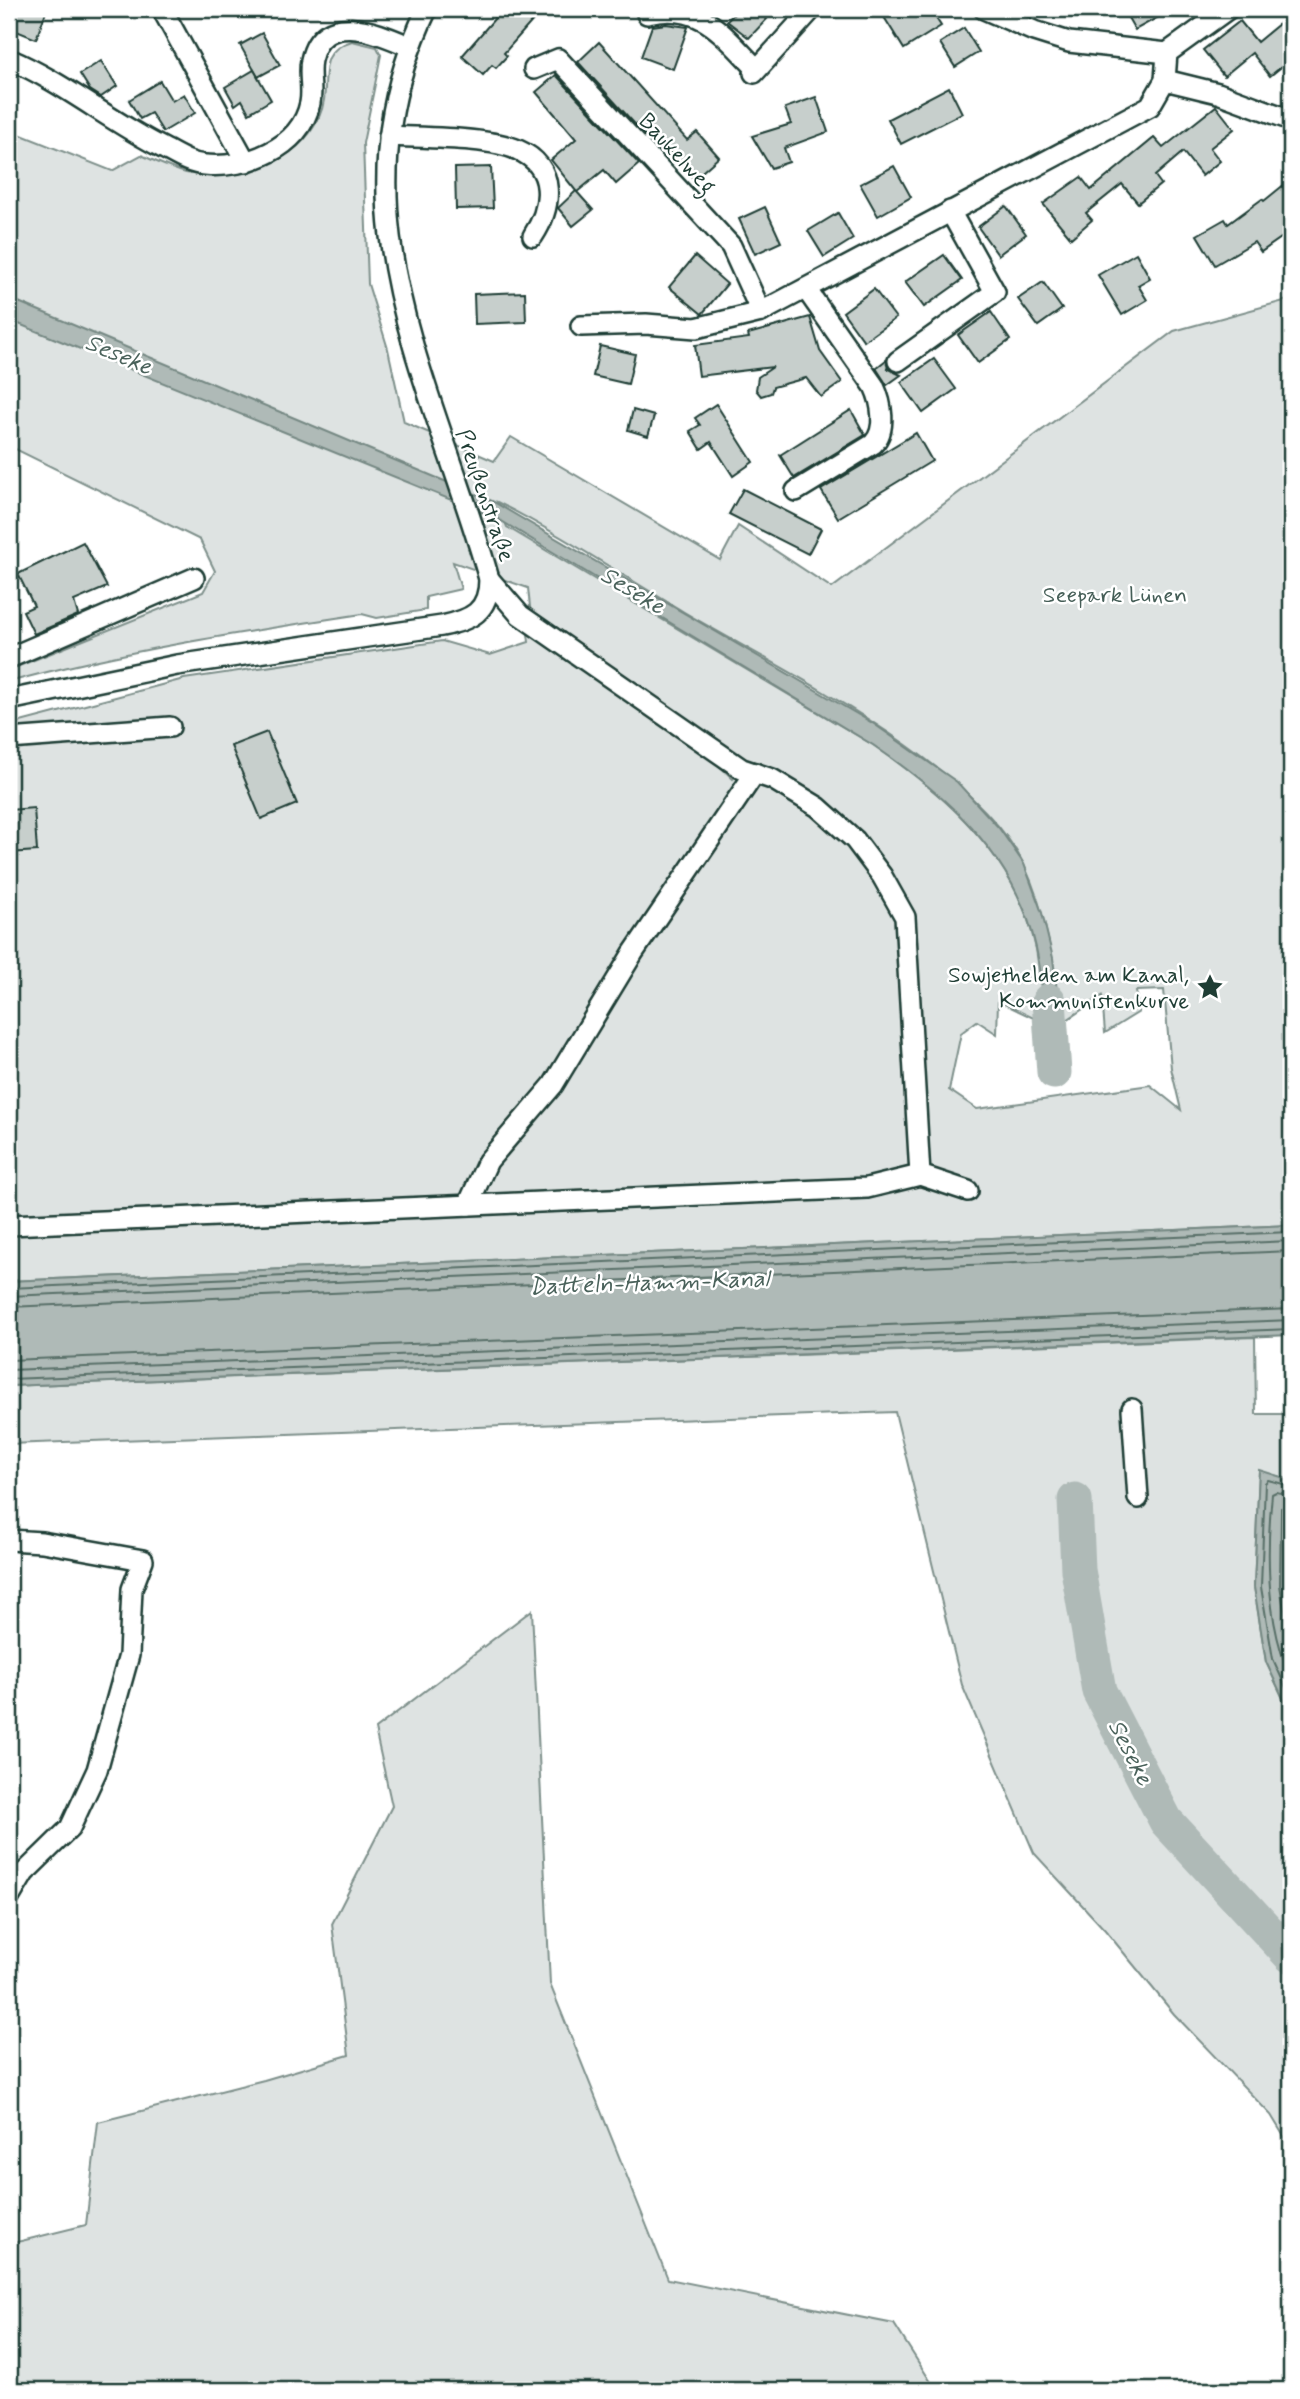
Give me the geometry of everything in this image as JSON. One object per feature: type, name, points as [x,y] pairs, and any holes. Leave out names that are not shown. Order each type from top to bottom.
[{"type":"street","points":[[162,9],[246,162]]},
{"type":"street","name":"Preußenstraße","points":[[9,700],[177,665],[458,623],[473,616],[482,607],[489,595],[489,579],[409,338],[390,247],[385,182],[390,118],[409,46],[427,9]]},
{"type":"street","points":[[647,14],[669,9],[697,15],[709,22],[756,71],[812,9]]},
{"type":"street","points":[[984,9],[1034,32],[1069,42],[1167,53],[1228,9]]},
{"type":"street","points":[[9,59],[39,72],[138,135],[193,163],[220,166],[246,162],[274,150],[297,131],[309,106],[311,60],[324,38],[343,28],[355,27],[409,46]]},
{"type":"street","points":[[582,326],[646,324],[696,328],[761,312],[1150,106],[1165,80],[1167,53]]},
{"type":"street","name":"Baukelweg","points":[[534,69],[558,59],[731,246],[761,312]]},
{"type":"street","points":[[1165,80],[1218,93],[1291,120]]},
{"type":"street","points":[[389,136],[492,144],[518,150],[537,163],[549,184],[545,217],[533,236]]},
{"type":"street","points":[[898,361],[995,292],[950,211]]},
{"type":"street","points":[[796,491],[873,444],[880,434],[881,420],[879,396],[874,386],[806,289]]},
{"type":"street","points":[[9,658],[194,578]]},
{"type":"street","points":[[489,579],[520,615],[742,769],[772,779],[818,807],[855,840],[882,876],[905,917],[920,1175]]},
{"type":"street","points":[[9,739],[170,727]]},
{"type":"street","points":[[468,1205],[488,1161],[553,1085],[633,953],[755,773]]},
{"type":"street","points":[[9,1225],[867,1188],[920,1175],[968,1191]]},
{"type":"street","points":[[1132,1409],[1138,1498]]},
{"type":"street","points":[[9,1540],[42,1542],[143,1560],[132,1589],[129,1655],[97,1770],[70,1828],[24,1873],[9,1898]]},
{"type":"green space","name":"Seepark Lünen","points":[[352,41],[377,47],[381,55],[363,143],[368,284],[388,349],[404,422],[494,461],[511,437],[720,560],[738,526],[832,588],[1174,331],[1291,299],[1291,1225],[9,1281],[9,725],[184,679],[442,641],[490,655],[529,642],[527,626],[711,758],[733,779],[745,764],[531,616],[528,588],[453,562],[461,589],[426,597],[426,610],[377,618],[362,614],[229,635],[96,660],[9,682],[9,670],[203,592],[215,571],[200,540],[9,446],[9,130],[112,171],[141,155],[186,173],[224,175],[244,172],[263,167],[280,158],[309,134],[323,105],[327,62],[339,46]],"holes":[[[497,502],[872,722],[921,755],[964,791],[999,827],[1024,865],[1032,884],[1049,943],[1061,1024],[1102,996],[1105,1033],[1139,1012],[1136,991],[1164,990],[1171,1068],[1181,1110],[1150,1085],[977,1109],[949,1090],[961,1033],[977,1021],[997,1034],[998,1001],[1044,1023],[1036,949],[1027,916],[995,857],[975,831],[951,807],[900,764],[873,745],[507,527]]]},
{"type":"green space","points":[[1255,1337],[1256,1414],[1291,1414],[1291,1480],[1259,1471],[1254,1587],[1266,1662],[1291,1715],[1291,2148],[1271,2115],[1174,2014],[1105,1930],[1034,1853],[962,1685],[895,1412],[9,1444],[9,1386]]},
{"type":"green space","points":[[532,1610],[550,1984],[668,2279],[894,2324],[936,2390],[9,2390],[9,2244],[86,2225],[98,2122],[264,2080],[349,2055],[332,1924],[392,1806],[375,1729]]},
{"type":"water","points":[[9,298],[492,501],[874,724],[957,782],[999,828],[1024,864],[1042,913],[1053,958],[1061,1024],[1057,1030],[1058,1049],[1049,1049],[1034,941],[1023,907],[1011,882],[979,836],[960,816],[940,796],[896,761],[498,519],[9,320]]},
{"type":"water","name":"Datteln-Hamm-Kanal","points":[[1291,1225],[1291,1335],[9,1386],[9,1281]]},
{"type":"water","points":[[1259,1470],[1291,1480],[1291,1715],[1266,1662],[1254,1587]]},
{"type":"building","points":[[13,9],[47,9],[36,39],[9,28]]},
{"type":"building","points":[[485,9],[543,9],[504,53],[507,56],[496,68],[492,65],[483,75],[462,56],[495,18]]},
{"type":"building","points":[[739,9],[757,9],[767,19],[749,38],[727,21]]},
{"type":"building","points":[[879,9],[930,9],[941,26],[904,49]]},
{"type":"building","points":[[1123,9],[1173,9],[1135,30]]},
{"type":"building","points":[[1291,14],[1291,59],[1270,76],[1252,53],[1224,76],[1203,50],[1240,21],[1257,42]]},
{"type":"building","points":[[666,24],[688,27],[673,69],[641,57],[652,26]]},
{"type":"building","points":[[964,28],[979,52],[955,67],[940,43]]},
{"type":"building","points":[[262,33],[280,65],[258,77],[240,45]]},
{"type":"building","points":[[599,42],[687,140],[697,132],[719,157],[694,179],[660,141],[654,145],[578,62]]},
{"type":"building","points":[[101,61],[117,86],[101,97],[90,90],[80,74]]},
{"type":"building","points":[[254,70],[271,100],[249,113],[242,100],[235,105],[225,87]]},
{"type":"building","points":[[556,75],[639,164],[616,184],[604,170],[577,192],[593,210],[573,226],[558,208],[576,191],[551,160],[576,139],[536,92]]},
{"type":"building","points":[[160,81],[172,101],[184,94],[195,113],[163,132],[151,113],[140,119],[129,100]]},
{"type":"building","points":[[949,87],[962,113],[901,144],[888,119]]},
{"type":"building","points":[[816,97],[828,132],[784,148],[789,162],[771,168],[752,136],[791,124],[785,108]]},
{"type":"building","points":[[1216,106],[1234,129],[1210,148],[1220,161],[1202,176],[1183,152],[1155,176],[1161,184],[1138,203],[1122,184],[1086,213],[1092,220],[1071,238],[1043,204],[1081,177],[1091,190],[1154,138],[1163,148]]},
{"type":"building","points":[[894,166],[911,197],[878,216],[860,184]]},
{"type":"building","points":[[491,167],[493,208],[456,209],[455,168]]},
{"type":"building","points":[[1291,179],[1291,231],[1261,252],[1254,242],[1215,265],[1197,235],[1225,219],[1228,224],[1262,199],[1264,201]]},
{"type":"building","points":[[1006,206],[1026,234],[998,255],[978,227]]},
{"type":"building","points":[[765,207],[781,242],[755,254],[739,219]]},
{"type":"building","points":[[838,213],[853,239],[824,257],[808,231]]},
{"type":"building","points":[[1136,253],[1150,278],[1138,285],[1147,300],[1122,315],[1098,275]]},
{"type":"building","points":[[944,255],[962,280],[924,307],[905,282]]},
{"type":"building","points":[[695,256],[727,284],[702,314],[669,287]]},
{"type":"building","points":[[1043,282],[1062,309],[1038,326],[1018,299]]},
{"type":"building","points":[[874,289],[896,318],[864,341],[843,312]]},
{"type":"building","points":[[525,292],[526,322],[475,324],[474,294]]},
{"type":"building","points":[[991,312],[1010,340],[978,363],[958,335]]},
{"type":"building","points":[[810,317],[820,351],[842,382],[821,397],[806,378],[773,387],[771,393],[761,396],[756,390],[758,377],[773,367],[699,376],[695,345],[749,338],[748,334]]},
{"type":"building","points":[[600,346],[635,354],[628,384],[593,376]]},
{"type":"building","points":[[934,359],[956,389],[923,413],[901,382]]},
{"type":"building","points":[[886,360],[888,369],[901,375],[887,385],[876,368]]},
{"type":"building","points":[[716,404],[753,462],[733,476],[711,442],[701,449],[690,431],[700,425],[695,418]]},
{"type":"building","points":[[633,410],[654,416],[648,436],[628,430]]},
{"type":"building","points":[[851,410],[865,435],[794,478],[780,455]]},
{"type":"building","points":[[916,433],[932,461],[838,518],[821,490]]},
{"type":"building","points":[[743,489],[821,529],[808,554],[729,514]]},
{"type":"building","points":[[83,542],[107,587],[74,601],[78,615],[34,634],[23,611],[34,606],[18,574]]},
{"type":"building","points":[[267,732],[297,804],[261,819],[231,746]]},
{"type":"building","points":[[34,808],[37,851],[9,853],[9,810]]},
{"type":"waterway","name":"Seseke","points":[[1049,1001],[1054,1072]]},
{"type":"waterway","name":"Seseke","points":[[1075,1500],[1078,1570],[1099,1691],[1166,1821],[1291,1956]]},
{"type":"place","name":"Sowjethelden am Kanal, Kommunistenkurve","points":[[1210,987]]}]
